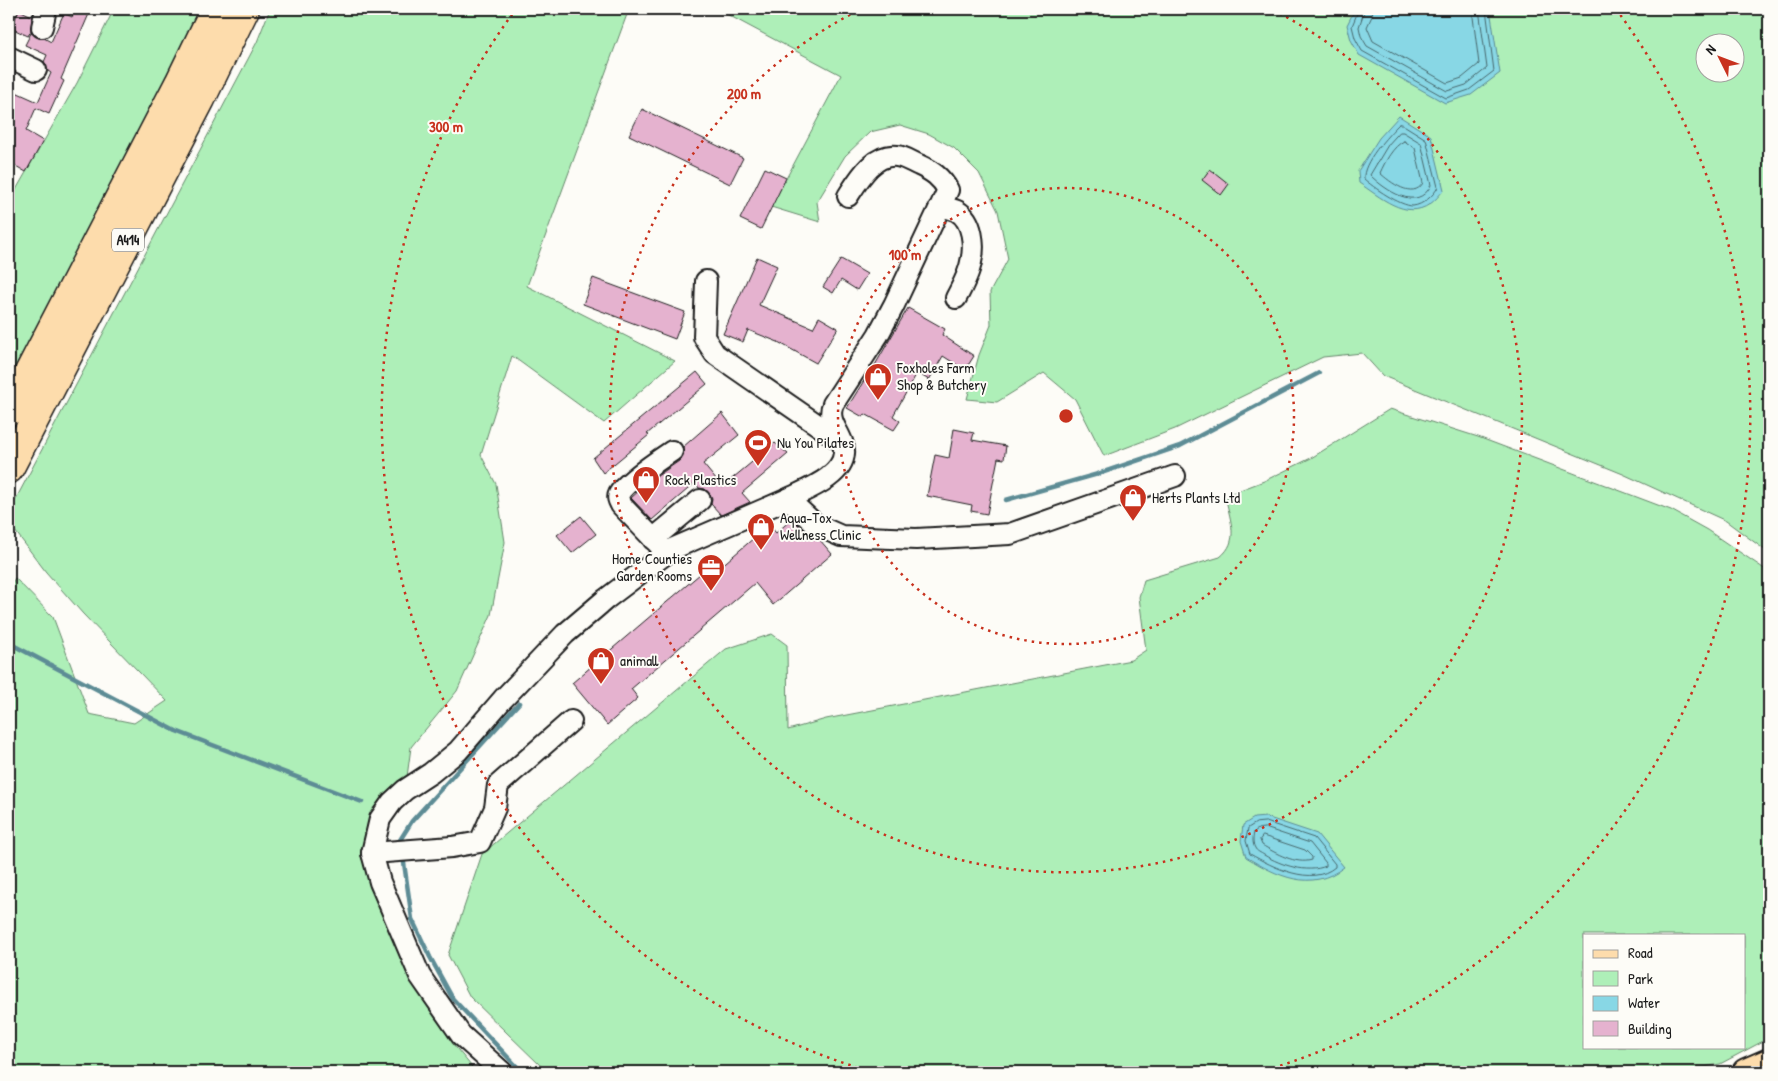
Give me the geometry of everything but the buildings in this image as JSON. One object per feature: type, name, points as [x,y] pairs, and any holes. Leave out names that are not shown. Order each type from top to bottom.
[{"type":"highway","name":"A414","points":[[9,411],[179,83],[215,9]]},
{"type":"highway","name":"A414","points":[[9,469],[201,99],[245,9]]},
{"type":"main road","points":[[1746,1072],[1769,1062]]},
{"type":"lane","points":[[9,57],[36,70]]},
{"type":"lane","points":[[672,450],[626,486],[619,493],[618,499],[621,505],[660,546],[672,549],[788,499],[827,479],[838,468],[844,454],[830,411],[878,335],[942,206],[948,190],[943,181],[931,170],[906,158],[895,156],[884,158],[871,165],[859,178],[848,196]]},
{"type":"lane","points":[[942,206],[957,211],[964,217],[969,226],[973,243],[972,261],[966,279],[956,298]]},
{"type":"lane","points":[[706,281],[704,337],[716,354],[841,441]]},
{"type":"lane","points":[[788,499],[816,525],[841,536],[916,539],[1010,534],[1175,476]]},
{"type":"lane","points":[[502,1072],[461,1035],[420,976],[380,882],[372,853],[380,819],[392,802],[405,790],[458,751],[509,692],[565,634],[588,615],[660,546],[700,500]]},
{"type":"lane","points":[[372,853],[452,847],[480,842],[495,808],[498,785],[571,721]]},
{"type":"green space","points":[[114,9],[200,9],[155,101],[9,379],[9,202],[77,83]]},
{"type":"green space","points":[[270,9],[629,9],[527,286],[675,361],[604,423],[512,356],[481,455],[496,484],[505,542],[491,615],[457,691],[411,747],[407,777],[373,817],[363,844],[370,888],[389,925],[411,979],[453,1044],[476,1072],[9,1072],[9,589],[15,578],[53,617],[89,714],[134,723],[167,701],[83,614],[46,572],[9,523],[9,512],[257,42]]},
{"type":"green space","points":[[717,9],[1769,9],[1769,553],[1726,521],[1623,474],[1383,376],[1362,353],[1323,357],[1175,429],[1104,456],[1075,399],[1044,373],[997,402],[967,399],[979,355],[991,325],[990,292],[1008,259],[998,211],[979,173],[954,148],[929,134],[900,125],[870,132],[845,156],[817,202],[820,222],[771,207],[841,75]]},
{"type":"green space","points":[[1390,409],[1478,437],[1671,510],[1707,530],[1769,572],[1769,1038],[1720,1064],[1678,1072],[551,1072],[541,1066],[470,997],[448,955],[482,854],[726,649],[772,634],[787,645],[788,730],[826,719],[1131,660],[1146,650],[1139,597],[1144,580],[1220,557],[1226,551],[1232,537],[1226,499],[1232,493],[1264,481],[1311,458]]},
{"type":"water","points":[[1355,9],[1490,9],[1500,73],[1471,95],[1445,103],[1359,55],[1351,40],[1347,25]]},
{"type":"water","points":[[1399,116],[1431,136],[1444,190],[1432,203],[1421,209],[1412,210],[1393,205],[1359,183],[1358,171],[1379,138]]},
{"type":"water","points":[[1266,817],[1317,834],[1344,867],[1332,875],[1319,879],[1294,879],[1270,870],[1246,857],[1241,841],[1243,825],[1254,818]]},
{"type":"waterway","points":[[1006,500],[1098,474],[1180,446],[1319,373]]},
{"type":"waterway","points":[[9,643],[176,731],[362,802]]},
{"type":"waterway","points":[[401,846],[400,840],[412,821],[519,703]]},
{"type":"waterway","points":[[403,856],[412,919],[453,999],[522,1072]]},
{"type":"place","name":"Foxholes Farm Shop & Butchery","points":[[878,401]]},
{"type":"place","name":"Nu You Pilates","points":[[758,467]]},
{"type":"place","name":"Rock Plastics","points":[[646,504]]},
{"type":"place","name":"Herts Plants Ltd","points":[[1133,522]]},
{"type":"place","name":"Aqua-Tox Wellness Clinic","points":[[761,551]]},
{"type":"place","name":"Home Counties Garden Rooms","points":[[711,592]]},
{"type":"place","name":"animall","points":[[601,685]]}]
